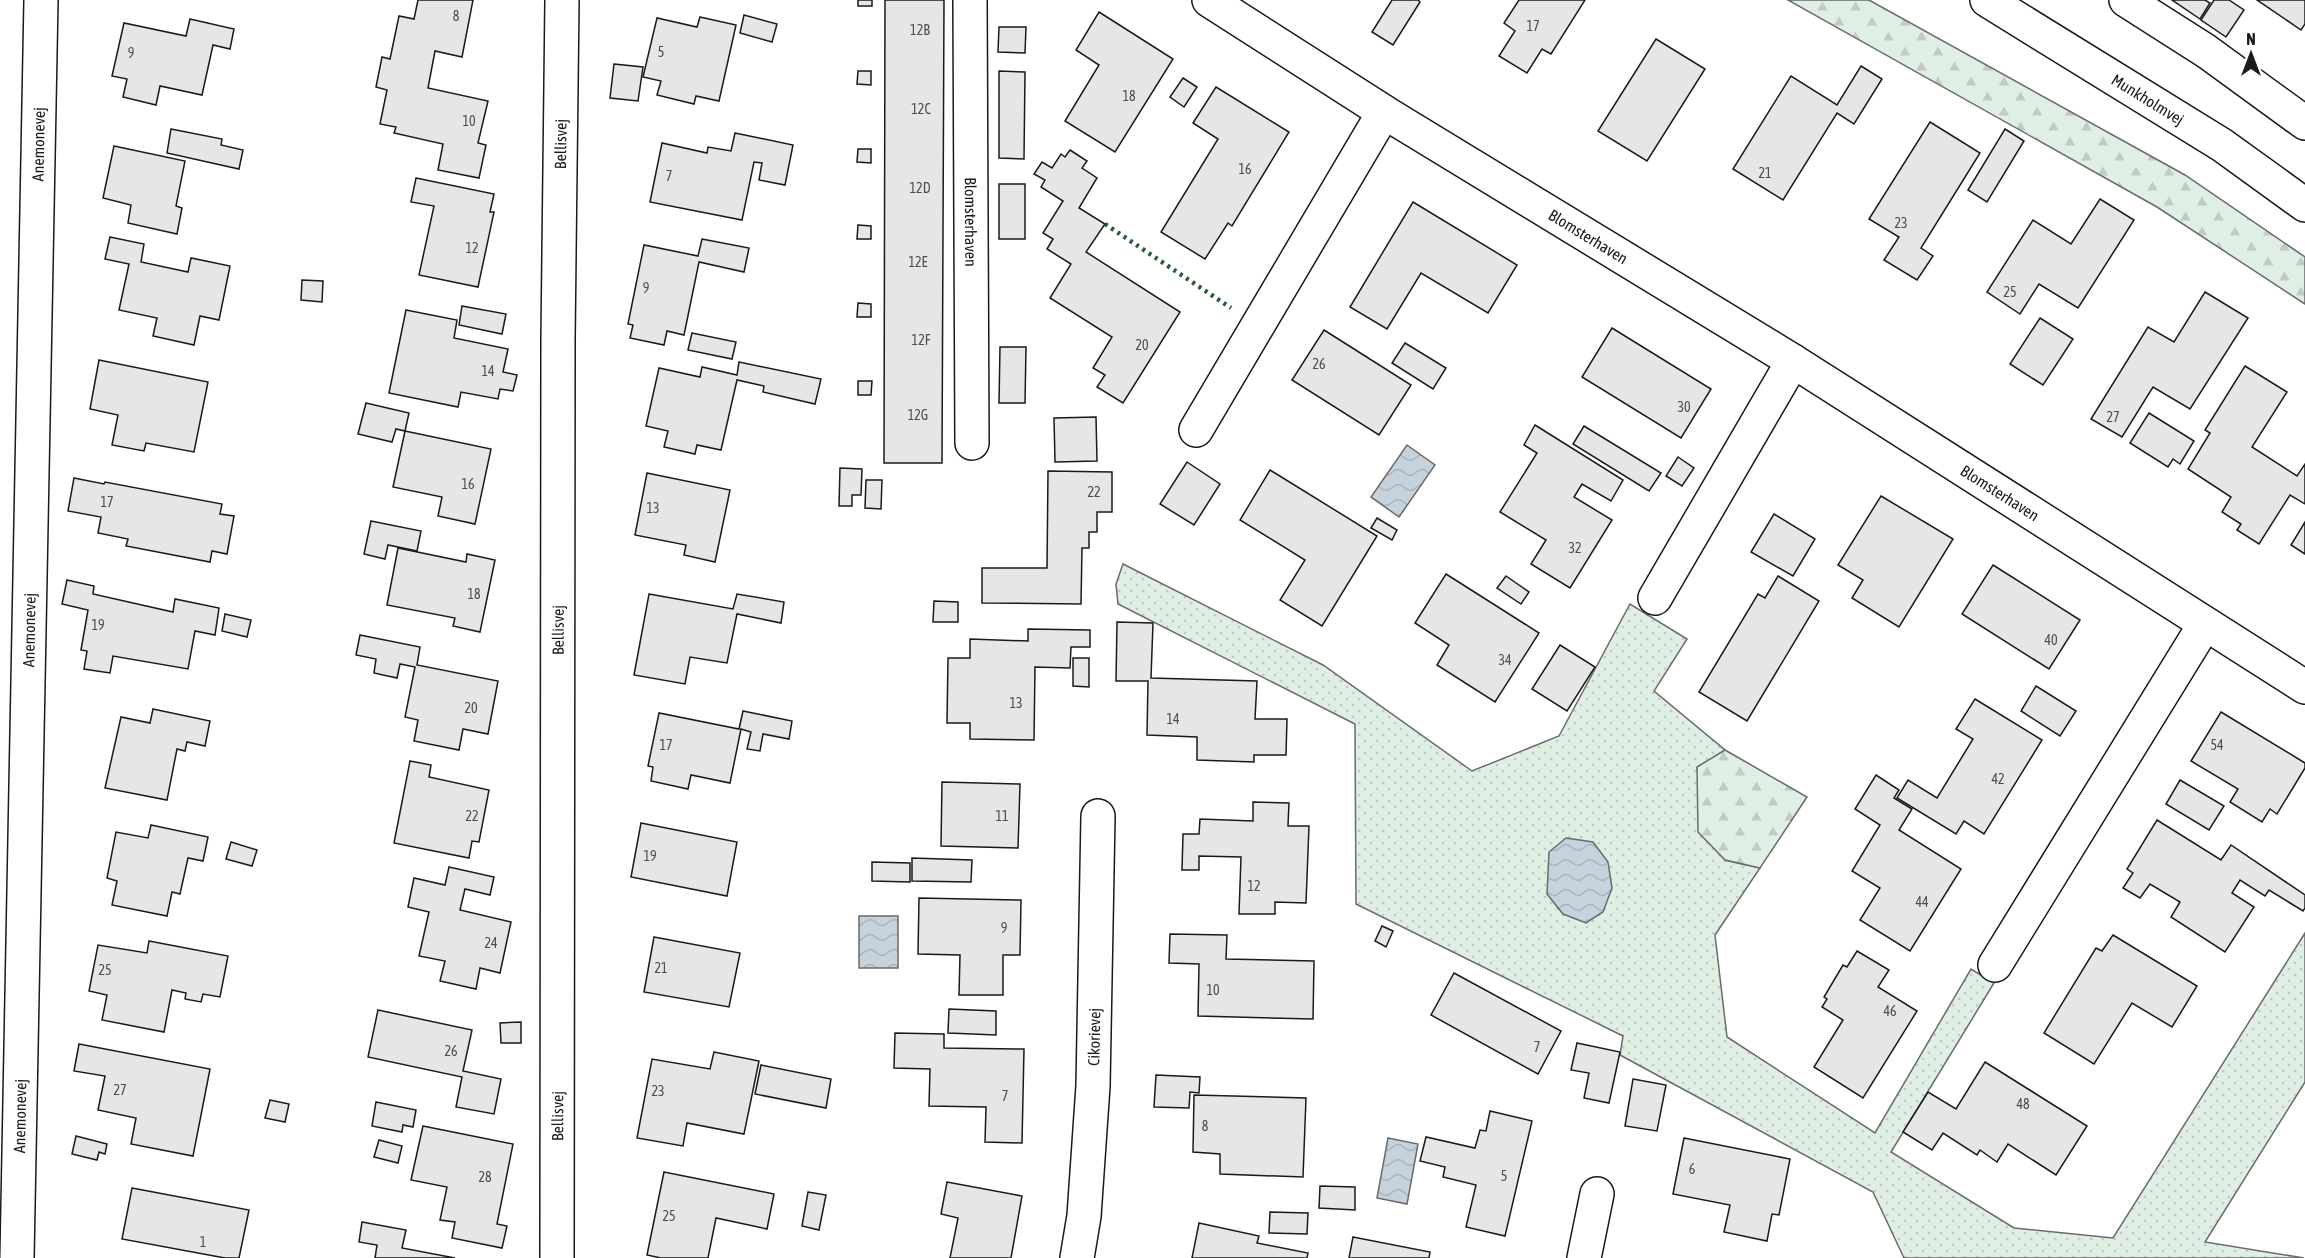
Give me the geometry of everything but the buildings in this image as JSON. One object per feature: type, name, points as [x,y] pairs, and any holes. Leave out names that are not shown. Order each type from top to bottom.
[{"type":"street","name":"Anemonevej","points":[[17,1258],[41,0]]},
{"type":"street","name":"Bellisvej","points":[[557,1258],[558,339],[562,0]]},
{"type":"street","name":"Blomsterhaven","points":[[970,0],[972,443]]},
{"type":"street","name":"Blomsterhaven","points":[[1209,0],[1384,112],[1793,361],[2305,687]]},
{"type":"street","name":"Munkholmvej","points":[[1987,0],[2222,145],[2305,205]]},
{"type":"street","points":[[2126,0],[2206,51],[2305,123]]},
{"type":"street","points":[[1196,430],[1384,112]]},
{"type":"street","points":[[1655,598],[1793,361]]},
{"type":"street","points":[[1995,965],[2205,624]]},
{"type":"street","name":"Cikorievej","points":[[1077,1258],[1084,1216],[1092,1096],[1098,816]]},
{"type":"street","points":[[1584,1258],[1597,1194]]},
{"type":"green space","points":[[1788,0],[1869,0],[2185,175],[2305,257],[2305,304],[2157,207]]},
{"type":"green space","points":[[1123,564],[1323,665],[1472,771],[1559,736],[1630,604],[1687,639],[1654,691],[1725,750],[1697,768],[1725,860],[1760,868],[1715,935],[1727,1037],[1875,1133],[1971,969],[1994,983],[1891,1152],[2014,1228],[2113,1238],[2305,933],[2305,1082],[2205,1242],[2304,1258],[1904,1258],[1873,1192],[1620,1055],[1623,1036],[1356,904],[1355,724],[1118,604],[1116,584]]},
{"type":"green space","points":[[1725,750],[1807,797],[1760,868],[1725,860],[1698,832],[1697,767]]},
{"type":"water","points":[[1407,445],[1435,465],[1399,517],[1371,497]]},
{"type":"water","points":[[1566,838],[1593,842],[1608,862],[1612,888],[1603,912],[1586,923],[1563,914],[1547,894],[1549,852]]},
{"type":"water","points":[[859,916],[898,916],[898,968],[859,968]]},
{"type":"water","points":[[1388,1138],[1418,1144],[1407,1204],[1377,1198]]},
{"type":"hedge","points":[[1105,224],[1231,308]]}]
